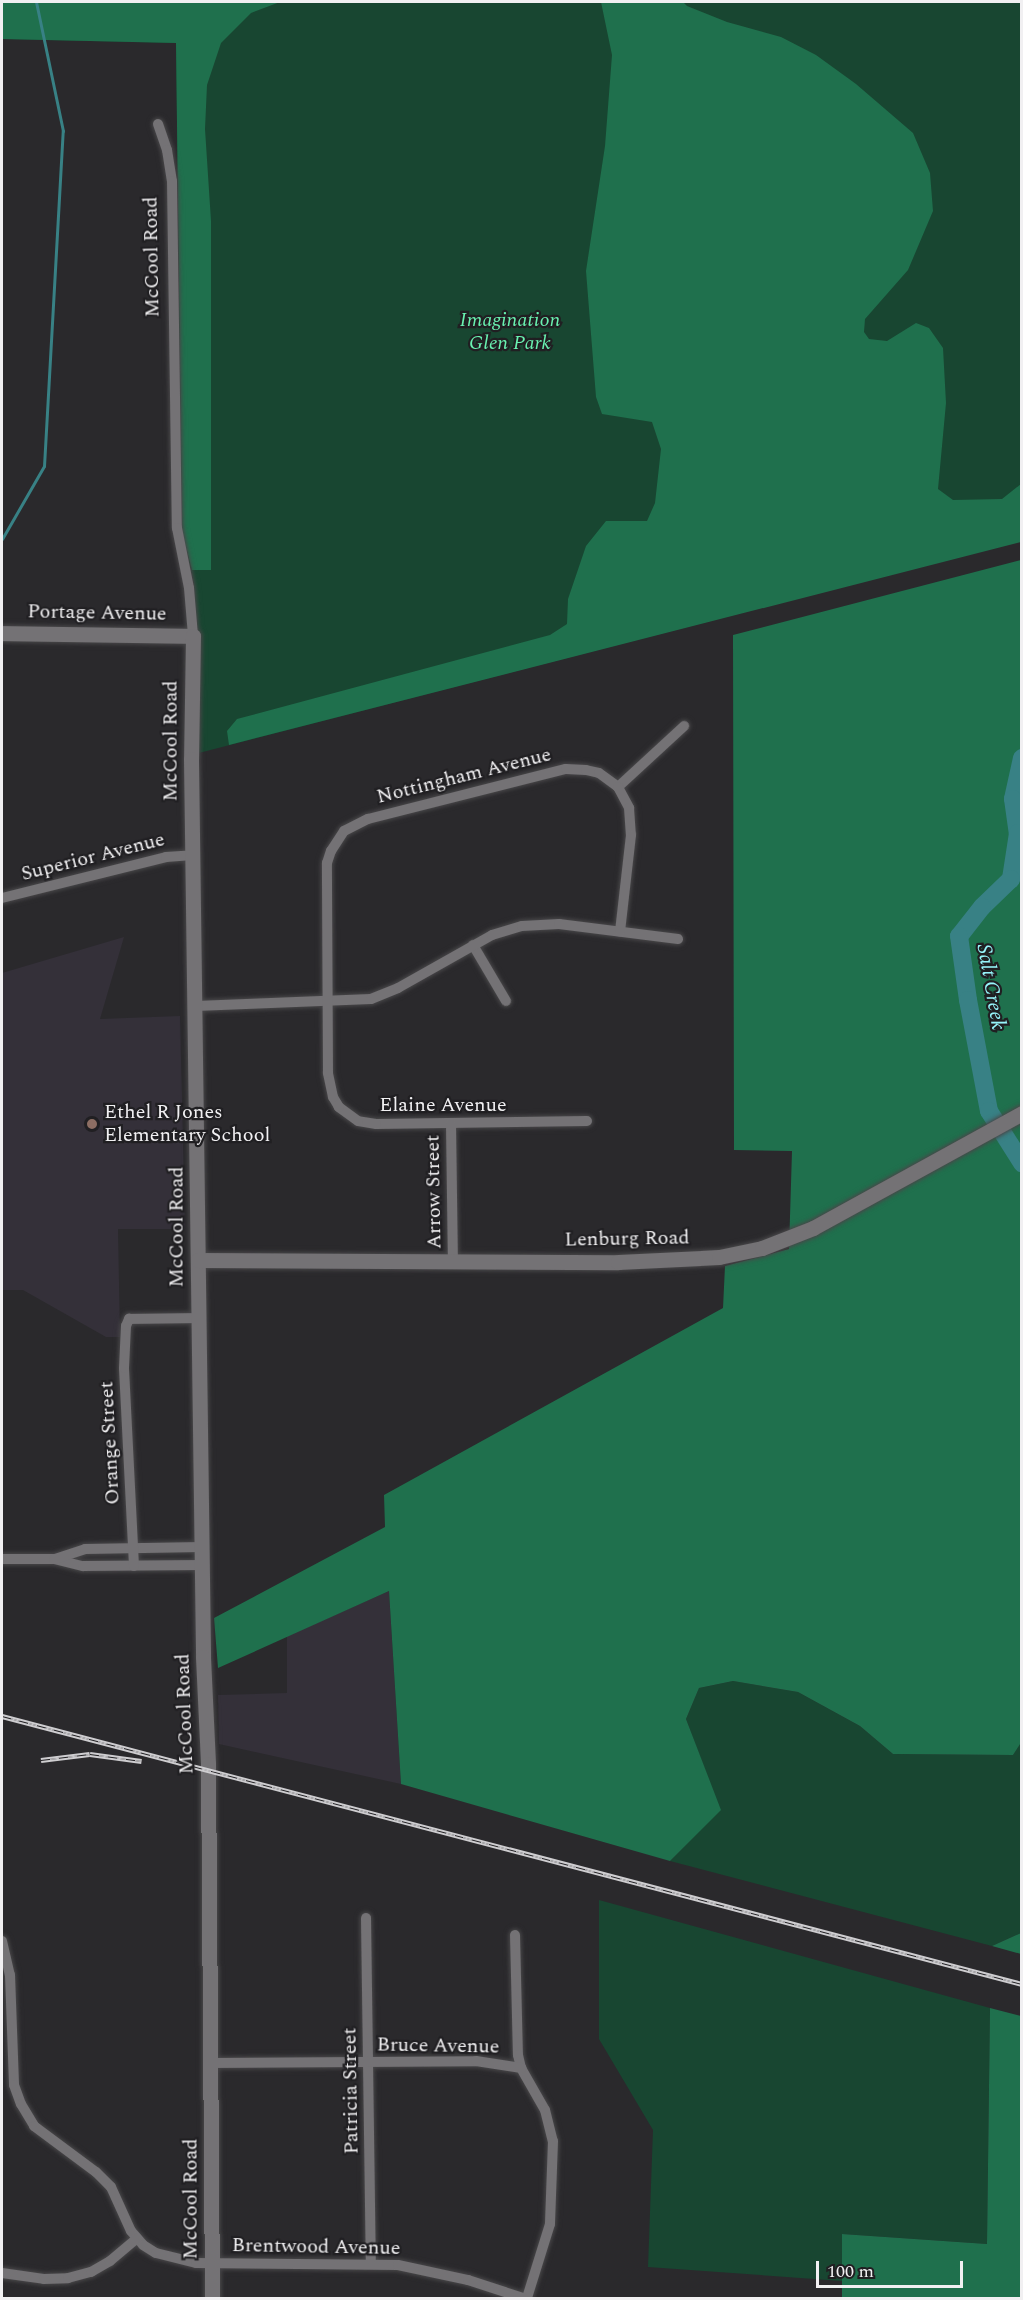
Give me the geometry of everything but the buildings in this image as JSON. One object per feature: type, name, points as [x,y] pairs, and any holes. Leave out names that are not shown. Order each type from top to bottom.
[{"type":"street","name":"McCool Road","points":[[158,124],[167,150],[172,181],[177,528],[189,588],[193,636],[198,1318],[211,2062],[212,2298]]},
{"type":"street","name":"Portage Avenue","points":[[2,633],[193,636]]},
{"type":"street","points":[[620,932],[631,819],[626,798],[618,787],[684,726]]},
{"type":"street","name":"Nottingham Avenue","points":[[327,1003],[327,863],[331,851],[344,831],[368,819],[566,769],[599,773],[618,787]]},
{"type":"street","name":"Superior Avenue","points":[[2,898],[166,857],[193,855]]},
{"type":"street","points":[[196,1006],[355,1002],[385,994],[473,945],[507,929],[538,924],[678,939]]},
{"type":"street","points":[[473,945],[506,1001]]},
{"type":"street","name":"Elaine Avenue","points":[[327,1003],[330,1085],[339,1107],[358,1121],[451,1124],[587,1121]]},
{"type":"street","name":"Lenburg Road","points":[[198,1260],[618,1262],[719,1257],[743,1253],[782,1241],[813,1228],[1022,1113]]},
{"type":"street","name":"Arrow Street","points":[[451,1124],[453,1261]]},
{"type":"street","name":"Orange Street","points":[[134,1566],[124,1368],[124,1339],[129,1319],[198,1318]]},
{"type":"street","points":[[54,1559],[85,1549],[202,1547]]},
{"type":"street","points":[[2,1559],[54,1559],[83,1566],[203,1565]]},
{"type":"street","name":"Patricia Street","points":[[366,1918],[370,2062],[371,2264]]},
{"type":"street","points":[[515,1935],[517,2042],[521,2068],[545,2110],[553,2141],[550,2224],[527,2298]]},
{"type":"street","points":[[2,1941],[10,1975],[14,2085],[21,2104],[34,2126],[96,2172],[111,2187],[131,2231],[137,2238],[110,2261],[91,2272],[68,2278],[44,2278],[2,2273]]},
{"type":"street","name":"Bruce Avenue","points":[[211,2062],[476,2061],[521,2068]]},
{"type":"street","name":"Brentwood Avenue","points":[[137,2238],[156,2253],[196,2263],[398,2265],[444,2274],[523,2298]]},
{"type":"shaded area","points":[[124,937],[100,1019],[180,1016],[185,1229],[118,1229],[120,1337],[106,1337],[23,1290],[2,1290],[2,973]]},
{"type":"shaded area","points":[[389,1591],[401,1784],[219,1744],[218,1695],[287,1693],[287,1636]]},
{"type":"green space","name":"Imagination Glen Park","points":[[2,2],[1021,2],[1021,541],[195,754],[194,584],[182,531],[176,43],[2,39]]},
{"type":"green space","points":[[2,2],[280,2],[251,13],[221,43],[207,85],[205,129],[211,221],[211,570],[192,570],[182,531],[176,43],[2,39]]},
{"type":"green space","points":[[601,2],[683,2],[687,6],[727,22],[781,37],[816,55],[856,84],[913,133],[930,173],[933,211],[908,270],[865,319],[864,332],[869,339],[887,341],[916,323],[929,328],[943,348],[946,403],[938,489],[953,500],[1002,499],[1021,484],[1021,542],[229,745],[227,731],[237,719],[550,635],[567,624],[568,599],[586,546],[606,521],[647,521],[655,503],[661,449],[652,422],[602,414],[596,397],[586,271],[605,146],[612,55]]},
{"type":"green space","points":[[1021,560],[1022,1741],[1013,1755],[893,1754],[860,1726],[798,1692],[733,1681],[699,1688],[686,1719],[721,1810],[670,1861],[401,1784],[389,1591],[218,1668],[214,1618],[385,1527],[384,1495],[723,1308],[725,1266],[789,1249],[792,1151],[734,1150],[733,635]]},
{"type":"green space","points":[[733,1681],[798,1692],[860,1726],[893,1754],[1013,1755],[1021,1741],[1021,1933],[992,1946],[670,1861],[720,1810],[686,1719],[699,1688]]},
{"type":"green space","points":[[599,1900],[990,2008],[987,2244],[842,2234],[842,2281],[648,2267],[653,2130],[599,2039]]},
{"type":"green space","points":[[1021,1933],[1021,1954],[992,1946]]},
{"type":"green space","points":[[990,2008],[1021,2016],[1021,2298],[842,2298],[842,2234],[987,2244]]},
{"type":"waterway","points":[[2,539],[44,466],[63,131],[36,2]]},
{"type":"waterway","name":"Salt Creek","points":[[1022,758],[1013,799],[1018,833],[1011,879],[982,907],[959,936],[968,1000],[989,1111],[1022,1163]]},
{"type":"railway","points":[[2,1716],[1022,1984]]},
{"type":"railway","points":[[41,1760],[90,1754],[142,1761]]},
{"type":"place","name":"Ethel R Jones Elementary School","points":[[92,1124]]}]
